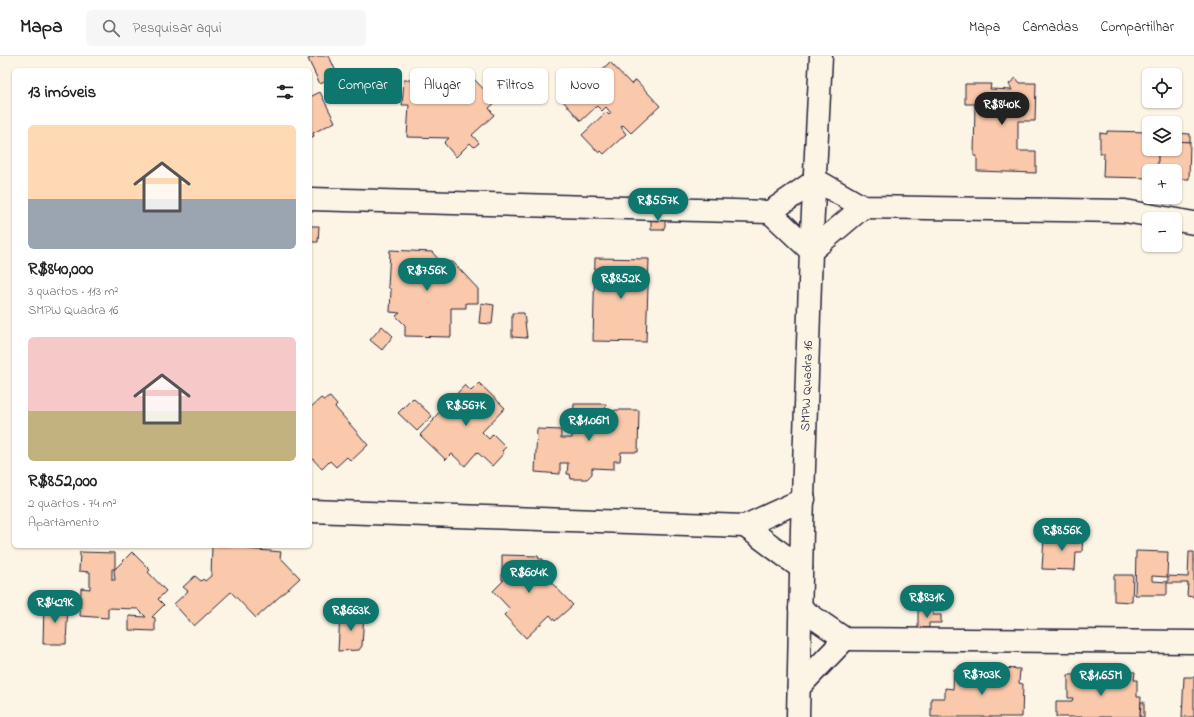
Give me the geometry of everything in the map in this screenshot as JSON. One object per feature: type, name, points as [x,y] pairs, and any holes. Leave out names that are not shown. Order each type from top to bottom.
[{"type":"street","name":"SMPW Quadra 16","points":[[798,717],[811,251],[816,180],[821,56]]},
{"type":"street","points":[[312,198],[770,212],[816,180],[863,207],[1125,210],[1194,223]]},
{"type":"street","points":[[770,212],[811,251],[863,207]]},
{"type":"street","points":[[312,511],[745,526],[804,499]]},
{"type":"street","points":[[745,526],[801,568]]},
{"type":"street","points":[[800,608],[845,638],[1194,642]]},
{"type":"street","points":[[799,687],[845,638]]},
{"type":"building","points":[[316,56],[329,56],[334,68],[324,68],[324,82],[320,84],[308,59]]},
{"type":"building","points":[[610,62],[631,84],[636,80],[660,106],[631,133],[623,125],[621,127],[626,134],[604,154],[601,151],[599,153],[582,135],[606,112],[609,115],[611,113],[606,107],[602,111],[597,106],[581,121],[566,104],[614,104],[614,68],[604,68]]},
{"type":"building","points":[[1016,78],[1020,83],[1036,83],[1035,121],[1018,121],[1018,151],[1036,151],[1036,173],[977,171],[977,156],[974,156],[975,104],[965,104],[965,84],[991,84],[990,89],[1012,90],[1009,84]]},
{"type":"building","points":[[404,80],[410,80],[410,104],[475,104],[475,80],[483,88],[483,104],[494,104],[489,108],[494,115],[472,135],[479,143],[474,147],[470,143],[456,157],[444,143],[449,138],[407,137],[409,105],[402,105]]},
{"type":"building","points":[[320,92],[324,100],[324,104],[326,104],[335,122],[313,133],[314,136],[312,137],[312,96]]},
{"type":"building","points":[[1107,131],[1142,132],[1142,156],[1158,156],[1159,164],[1142,164],[1142,178],[1103,177],[1104,153],[1100,153],[1100,133],[1107,134]]},
{"type":"building","points":[[1182,133],[1190,134],[1190,142],[1182,141]]},
{"type":"building","points":[[1182,141],[1190,142],[1189,179],[1182,179],[1182,164],[1158,164],[1158,156],[1182,156]]},
{"type":"building","points":[[651,214],[665,214],[665,226],[663,230],[651,230]]},
{"type":"building","points":[[312,226],[319,226],[318,242],[312,242]]},
{"type":"building","points":[[390,250],[432,252],[441,262],[453,262],[478,289],[478,303],[466,303],[466,308],[451,308],[451,337],[405,336],[405,325],[396,316],[400,313],[390,312],[391,290],[388,287]]},
{"type":"building","points":[[595,258],[649,259],[646,342],[593,341]]},
{"type":"building","points":[[481,303],[494,305],[492,324],[479,323]]},
{"type":"building","points":[[512,313],[524,313],[527,338],[512,337]]},
{"type":"building","points":[[382,326],[393,336],[382,350],[370,340]]},
{"type":"building","points":[[479,383],[505,408],[482,432],[489,439],[493,434],[506,447],[502,451],[504,453],[492,466],[477,452],[465,466],[452,454],[446,460],[420,435],[465,385],[471,391]]},
{"type":"building","points":[[330,397],[337,405],[335,407],[368,445],[351,461],[347,457],[336,467],[330,461],[322,469],[312,458],[312,406],[321,398],[324,400]]},
{"type":"building","points":[[413,398],[432,416],[417,431],[398,413]]},
{"type":"building","points":[[574,404],[606,404],[605,411],[609,413],[613,413],[613,411],[616,410],[639,410],[638,452],[621,452],[620,461],[614,461],[614,469],[592,468],[592,474],[587,479],[571,479],[570,474],[567,474],[568,463],[560,463],[560,474],[535,472],[537,429],[561,430],[561,438],[572,438]]},
{"type":"building","points":[[1064,532],[1083,534],[1082,552],[1076,552],[1075,570],[1042,569],[1044,538],[1064,539]]},
{"type":"building","points":[[212,548],[248,548],[281,552],[280,557],[300,578],[256,618],[231,592],[194,626],[174,604],[188,591],[183,587],[195,576],[201,581],[203,579],[205,581],[211,576]]},
{"type":"building","points":[[1136,551],[1168,552],[1167,576],[1188,577],[1189,552],[1194,552],[1194,597],[1187,596],[1188,583],[1167,583],[1167,595],[1135,595]],"holes":[[[1152,576],[1168,577],[1168,582],[1152,581]]]},
{"type":"building","points":[[80,552],[115,553],[115,569],[132,552],[150,570],[148,572],[166,591],[158,599],[164,605],[152,617],[155,618],[155,631],[129,630],[129,616],[146,617],[138,609],[108,608],[108,618],[80,616],[81,588],[90,589],[90,572],[79,571]],"holes":[[[112,569],[115,569],[115,580],[112,580]]]},
{"type":"building","points":[[502,555],[538,556],[539,559],[543,559],[543,574],[573,605],[555,621],[550,615],[526,638],[504,615],[510,609],[493,591],[504,580],[502,580]]},
{"type":"building","points":[[1114,575],[1133,575],[1132,602],[1114,601]]},
{"type":"building","points":[[44,603],[68,604],[66,644],[43,644]]},
{"type":"building","points":[[918,610],[933,611],[933,615],[941,615],[941,623],[929,623],[929,628],[918,628]]},
{"type":"building","points":[[340,613],[364,613],[362,646],[359,650],[338,651]]},
{"type":"building","points":[[998,668],[1020,669],[1019,683],[1023,684],[1022,717],[931,717],[931,698],[945,698],[945,688],[953,689],[954,669],[968,670],[968,674],[977,675],[977,682],[987,682],[987,675],[998,675]]},
{"type":"building","points":[[1113,671],[1135,672],[1134,680],[1137,680],[1137,697],[1141,697],[1140,717],[1056,717],[1056,701],[1072,701],[1073,698],[1068,698],[1068,675],[1088,675],[1088,679],[1113,679]]},
{"type":"building","points":[[1184,677],[1194,677],[1194,717],[1182,717]]},
{"type":"building","points":[[1141,702],[1144,702],[1144,717],[1140,717]]}]
